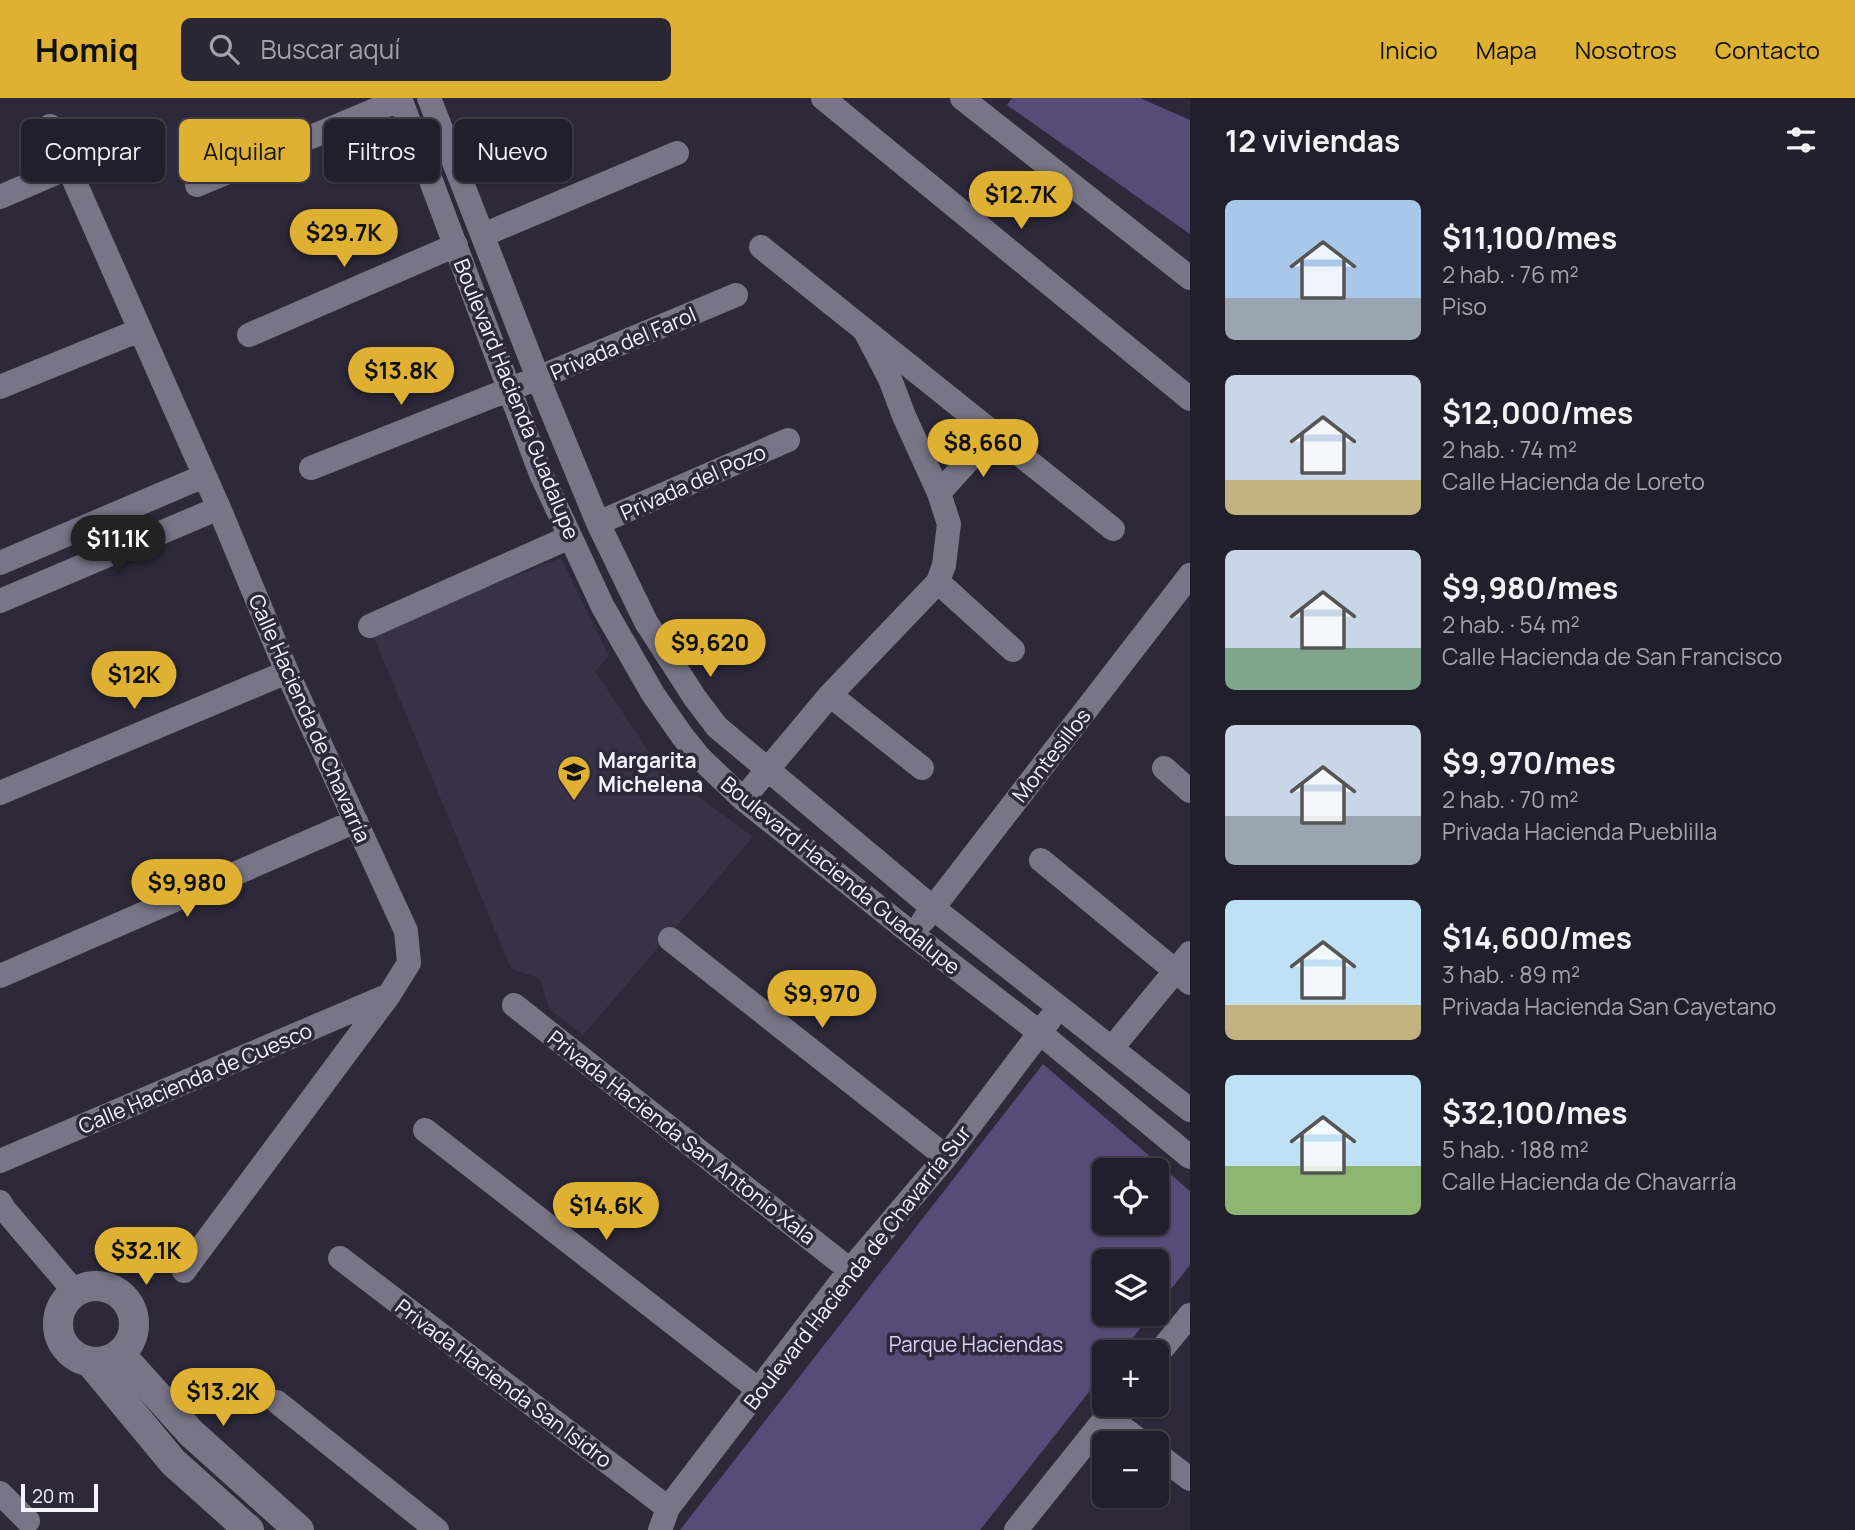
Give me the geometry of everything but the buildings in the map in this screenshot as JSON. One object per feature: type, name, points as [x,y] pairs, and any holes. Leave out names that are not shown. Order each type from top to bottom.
[{"type":"street","name":"Boulevard Hacienda Guadalupe","points":[[400,98],[541,474],[603,607],[653,694],[700,758],[743,799],[1039,1032],[1190,1157]]},
{"type":"street","points":[[197,185],[400,98]]},
{"type":"street","name":"Boulevard Hacienda Guadalupe","points":[[429,98],[538,378],[598,523],[646,622],[695,698],[717,727],[933,908],[1190,1110]]},
{"type":"street","points":[[823,98],[1190,399]]},
{"type":"street","points":[[963,98],[1190,278]]},
{"type":"street","points":[[483,235],[677,153]]},
{"type":"street","points":[[0,197],[35,182]]},
{"type":"street","name":"Calle Hacienda de Chavarría","points":[[76,182],[219,508],[286,672],[405,931],[409,963],[389,995],[184,1271]]},
{"type":"street","points":[[249,335],[456,245]]},
{"type":"street","points":[[761,247],[1113,529]]},
{"type":"street","name":"Privada del Farol","points":[[310,468],[538,378],[736,295]]},
{"type":"street","points":[[0,387],[140,330]]},
{"type":"street","points":[[743,799],[830,695],[938,582],[944,565],[948,524],[939,493],[890,379],[866,331]]},
{"type":"street","points":[[939,493],[993,433]]},
{"type":"street","name":"Privada del Pozo","points":[[598,523],[788,440]]},
{"type":"street","points":[[0,564],[204,477]]},
{"type":"street","points":[[0,600],[219,508]]},
{"type":"street","points":[[370,626],[570,537]]},
{"type":"street","points":[[938,582],[1013,650]]},
{"type":"street","name":"Montesillos","points":[[912,934],[1188,583]]},
{"type":"street","points":[[0,793],[286,672]]},
{"type":"street","points":[[830,695],[922,768]]},
{"type":"street","points":[[1164,768],[1190,791]]},
{"type":"street","points":[[0,976],[356,821]]},
{"type":"street","points":[[1041,860],[1185,970],[1112,1048]]},
{"type":"street","points":[[670,939],[946,1157]]},
{"type":"street","name":"Calle Hacienda de Cuesco","points":[[0,1161],[389,995]]},
{"type":"street","name":"Privada Hacienda San Antonio Xala","points":[[513,1005],[850,1270]]},
{"type":"street","name":"Boulevard Hacienda de Chavarría Sur","points":[[664,1519],[850,1270],[946,1157],[1059,1008]]},
{"type":"street","points":[[425,1130],[759,1390]]},
{"type":"street","points":[[0,1202],[71,1296]]},
{"type":"street","points":[[0,1231],[71,1296]]},
{"type":"street","name":"Privada Hacienda San Isidro","points":[[340,1258],[664,1519]]},
{"type":"street","points":[[99,1286],[122,1296],[134,1319],[133,1332],[120,1354],[111,1360],[90,1362],[69,1352],[62,1343],[58,1321],[61,1310],[71,1296],[86,1287],[99,1286]]},
{"type":"street","points":[[1169,1340],[1190,1315]]},
{"type":"street","points":[[120,1354],[191,1433],[299,1530]]},
{"type":"street","points":[[90,1362],[173,1462],[249,1530]]},
{"type":"street","points":[[277,1402],[437,1530]]},
{"type":"street","points":[[1019,1529],[1106,1417]]},
{"type":"street","points":[[1117,1417],[1131,1431]]},
{"type":"street","points":[[1169,1463],[1190,1479]]},
{"type":"street","points":[[0,1493],[28,1521]]},
{"type":"shaded area","name":"Margarita Michelena","points":[[561,558],[609,656],[595,671],[659,767],[753,837],[583,1035],[550,1010],[539,978],[511,969],[372,632]]},
{"type":"green space","points":[[1012,98],[1140,98],[1190,120],[1190,234],[1007,105]]},
{"type":"green space","name":"Parque Haciendas","points":[[1043,1064],[1152,1158],[1092,1158],[1092,1235],[1169,1235],[1169,1173],[1190,1191],[1190,1265],[1169,1292],[1169,1249],[1092,1249],[1092,1326],[1142,1326],[1131,1340],[1092,1340],[1092,1388],[980,1530],[680,1530]]},
{"type":"place","name":"Margarita Michelena","points":[[574,802]]}]
